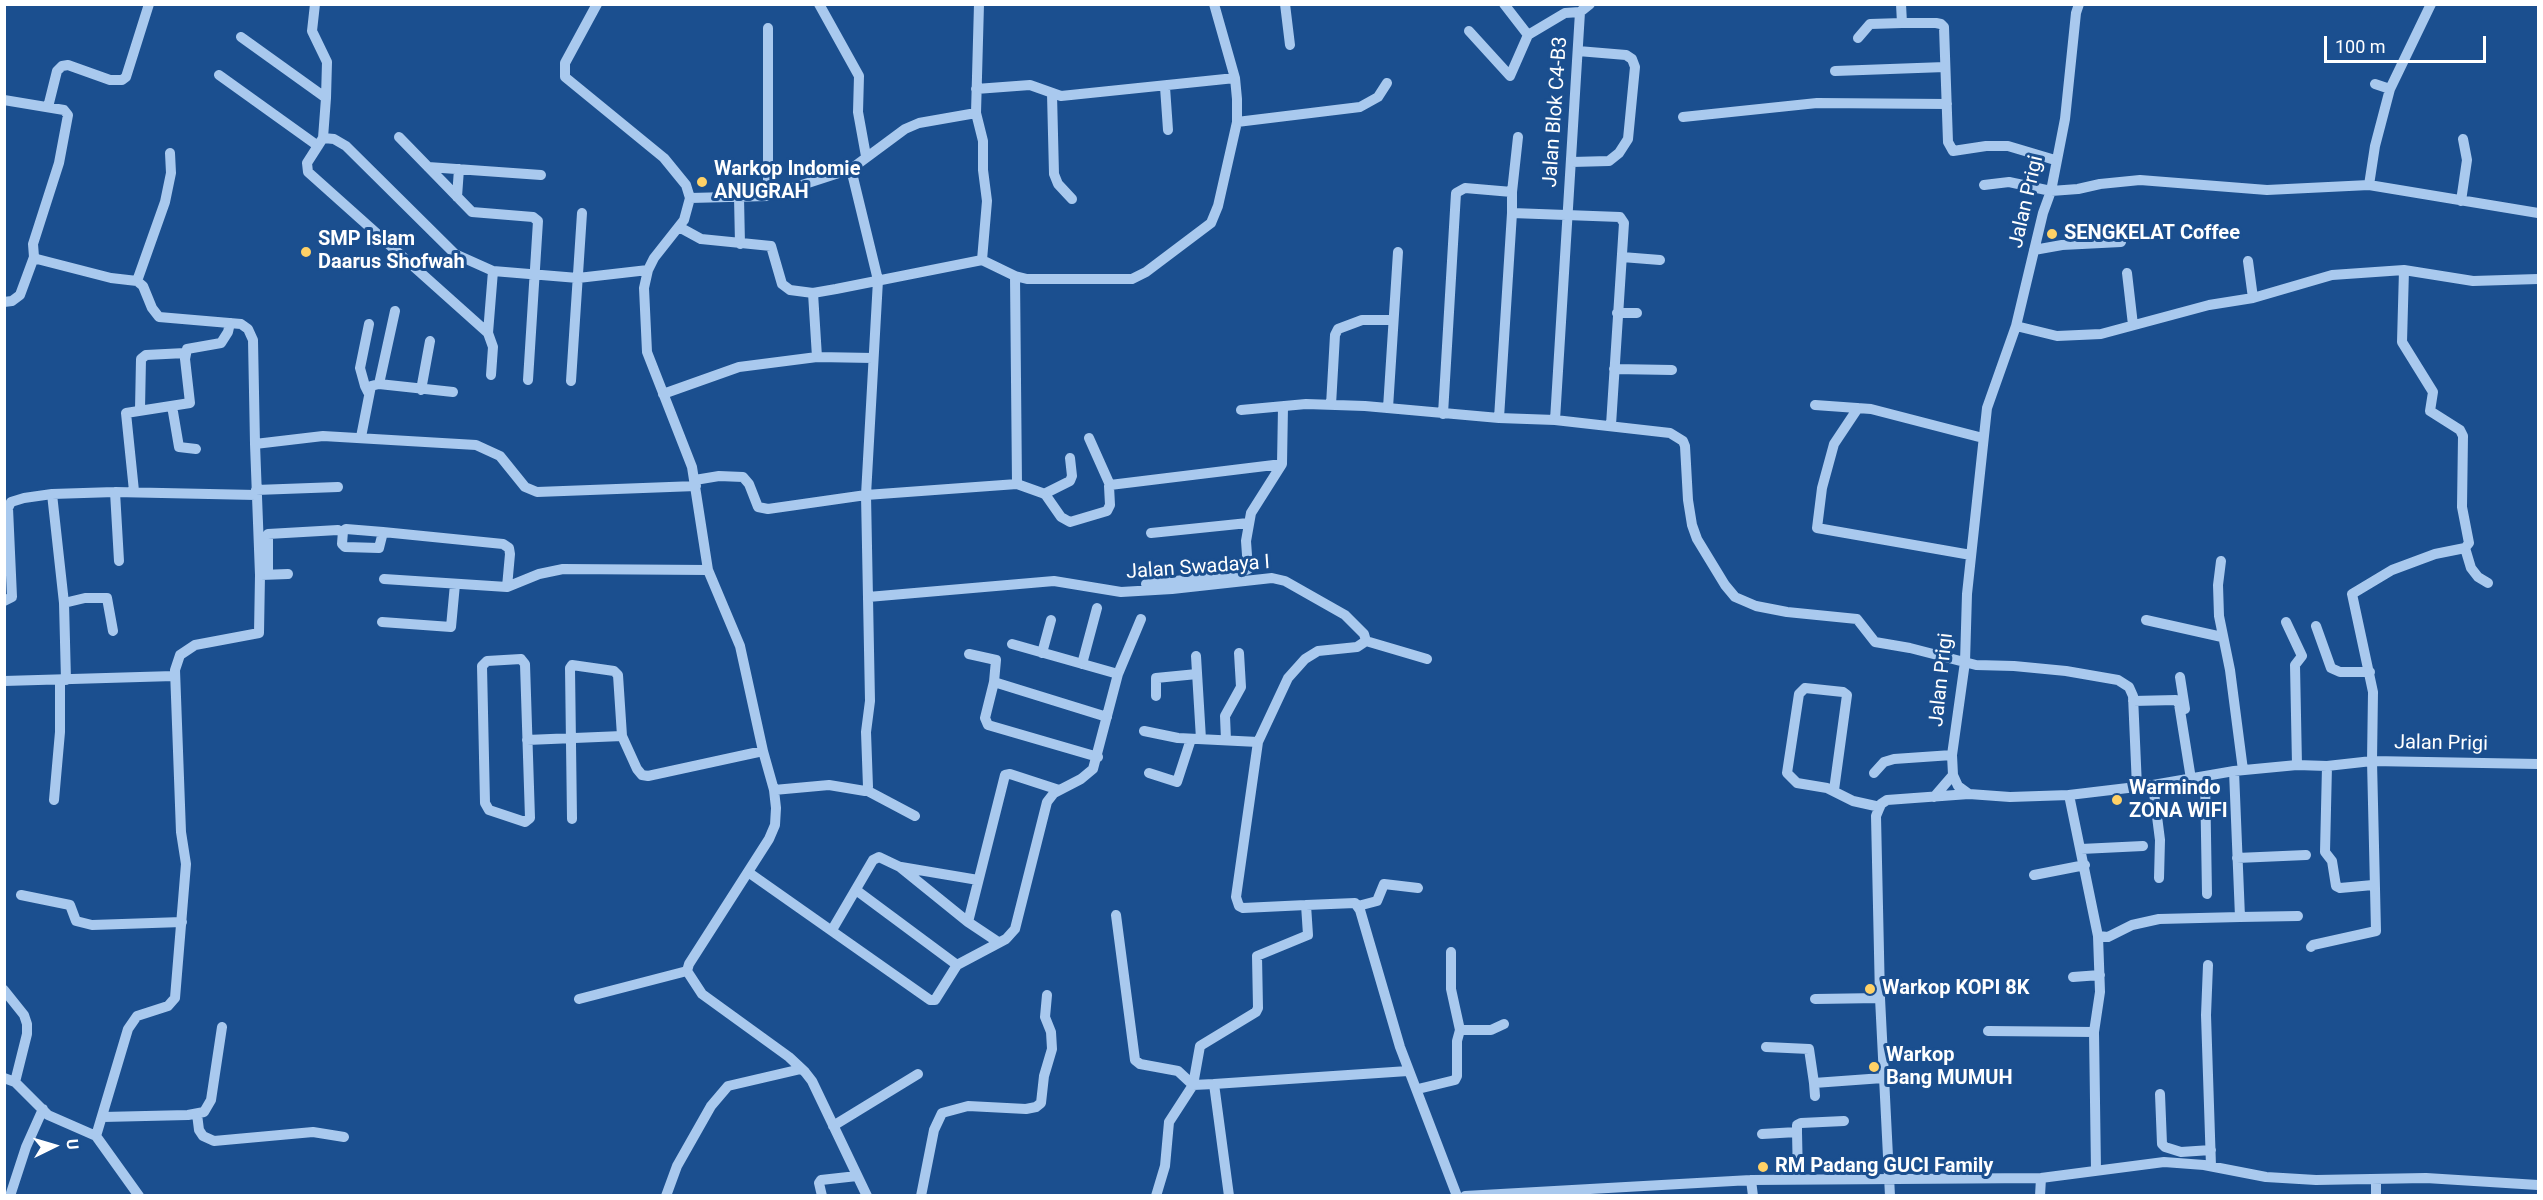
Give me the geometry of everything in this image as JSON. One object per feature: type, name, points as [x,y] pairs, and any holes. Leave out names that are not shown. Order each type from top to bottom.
[{"type":"street","points":[[48,107],[57,70],[62,66],[68,65],[110,80],[122,80],[126,76],[149,4]]},
{"type":"street","points":[[315,4],[312,31],[327,62],[326,98],[321,142],[307,163],[308,172],[488,333]]},
{"type":"street","points":[[597,4],[565,63],[565,77],[664,158],[686,185],[690,198],[688,210],[679,227],[648,270],[644,288],[647,352],[685,445],[695,483],[708,570],[741,646],[763,751],[774,790],[776,808],[775,825],[769,839],[688,964],[687,971],[702,994],[789,1057],[812,1081],[867,1196]]},
{"type":"street","points":[[819,4],[859,76],[858,112],[866,156]]},
{"type":"street","points":[[979,4],[976,113],[983,141],[983,171],[987,196],[981,260]]},
{"type":"street","points":[[679,227],[701,239],[771,246],[782,284],[790,290],[813,293],[981,260],[1015,276],[1027,279],[1123,280],[1146,272],[1211,223],[1218,206],[1237,122],[1235,78],[1214,4]]},
{"type":"street","points":[[1285,4],[1290,45]]},
{"type":"street","points":[[1503,4],[1528,35]]},
{"type":"street","points":[[1469,31],[1508,76],[1512,74],[1528,35],[1562,9],[1580,12],[1590,4]]},
{"type":"street","points":[[1901,4],[1902,23]]},
{"type":"street","name":"Jalan Prigi","points":[[1953,775],[1952,755],[1965,662],[1971,555],[1983,438],[1991,392],[2016,326],[2043,213],[2051,191],[2055,160],[2065,119],[2076,13],[2079,4]]},
{"type":"street","points":[[2369,186],[2375,146],[2390,89],[2431,4]]},
{"type":"street","name":"Jalan Blok C4-B3","points":[[1555,420],[1580,12]]},
{"type":"street","points":[[1858,38],[1870,24],[1941,24],[1944,27],[1948,142],[1953,151],[1986,146],[2008,146],[2055,160]]},
{"type":"street","points":[[768,28],[768,195]]},
{"type":"street","points":[[241,37],[326,98]]},
{"type":"street","points":[[1572,162],[1609,161],[1619,153],[1628,139],[1635,67],[1632,59],[1626,55],[1578,51]]},
{"type":"street","points":[[1835,71],[1945,67]]},
{"type":"street","points":[[219,75],[321,142],[340,142],[346,146],[455,254],[493,271],[578,278],[648,270]]},
{"type":"street","points":[[976,89],[1030,85],[1061,96],[1235,78]]},
{"type":"street","points":[[1237,122],[1360,106],[1378,97],[1387,83]]},
{"type":"street","points":[[2375,84],[2390,89]]},
{"type":"street","points":[[1165,87],[1168,130]]},
{"type":"street","points":[[1052,94],[1054,174],[1058,184],[1071,199]]},
{"type":"street","points":[[4,100],[64,110],[68,118],[59,163],[33,244],[34,257],[20,295],[12,301],[4,302]]},
{"type":"street","points":[[1683,117],[1817,103],[1947,104]]},
{"type":"street","points":[[690,198],[768,195],[851,169],[905,129],[919,123],[976,113]]},
{"type":"street","points":[[399,137],[457,197],[476,213],[537,219],[528,380]]},
{"type":"street","points":[[1499,418],[1512,192],[1518,137]]},
{"type":"street","points":[[2461,201],[2467,160],[2463,139]]},
{"type":"street","points":[[136,281],[165,202],[171,173],[170,153]]},
{"type":"street","points":[[428,167],[541,175]]},
{"type":"street","points":[[457,197],[459,169]]},
{"type":"street","points":[[851,169],[878,280],[866,495],[870,700],[866,732],[869,773],[866,790]]},
{"type":"street","points":[[1984,185],[2009,182],[2051,191],[2140,180],[2267,190],[2369,186],[2538,213]]},
{"type":"street","points":[[1443,414],[1456,193],[1465,189],[1512,192]]},
{"type":"street","points":[[739,197],[740,244]]},
{"type":"street","points":[[571,381],[582,213]]},
{"type":"street","points":[[1512,213],[1620,217],[1623,219],[1611,425]]},
{"type":"street","points":[[2034,250],[2062,245],[2121,242]]},
{"type":"street","points":[[1388,408],[1398,252]]},
{"type":"street","points":[[34,257],[37,260],[111,278],[136,281],[143,286],[152,308],[159,316],[245,326],[253,340],[256,493],[264,575]]},
{"type":"street","points":[[1622,257],[1660,260]]},
{"type":"street","points":[[2248,261],[2253,298]]},
{"type":"street","points":[[2016,326],[2066,336],[2101,334],[2209,305],[2253,298],[2332,275],[2404,270],[2473,281],[2538,279]]},
{"type":"street","points":[[2311,947],[2376,931],[2373,885],[2373,692],[2352,598],[2355,590],[2408,564],[2435,554],[2465,548],[2469,543],[2462,496],[2463,436],[2460,430],[2430,411],[2433,393],[2402,342],[2404,270]]},
{"type":"street","points":[[491,375],[493,347],[488,333],[493,271]]},
{"type":"street","points":[[2127,273],[2133,325]]},
{"type":"street","points":[[1015,276],[1017,484]]},
{"type":"street","points":[[813,293],[817,357]]},
{"type":"street","points":[[379,384],[395,311]]},
{"type":"street","points":[[1617,313],[1637,313]]},
{"type":"street","points":[[1331,405],[1335,335],[1338,329],[1362,320],[1393,320]]},
{"type":"street","points":[[140,409],[141,359],[146,355],[185,353],[191,347],[221,343],[228,332],[230,323]]},
{"type":"street","points":[[369,324],[360,368],[364,386],[369,392]]},
{"type":"street","points":[[420,390],[430,341]]},
{"type":"street","points":[[134,491],[126,414],[128,411],[140,409],[187,405],[191,401],[185,353]]},
{"type":"street","points":[[663,394],[739,367],[817,357],[873,358]]},
{"type":"street","points":[[1614,369],[1671,370]]},
{"type":"street","points":[[361,438],[371,386],[379,384],[453,392]]},
{"type":"street","points":[[1241,410],[1306,404],[1388,408],[1443,414],[1555,420],[1670,433],[1683,441],[1692,525],[1697,539],[1735,597],[1755,606],[1777,610],[1857,619],[1875,642],[1965,662],[2066,671],[2118,680],[2129,687],[2133,701],[2137,788]]},
{"type":"street","points":[[1815,405],[1871,409],[1983,438]]},
{"type":"street","points":[[172,406],[179,447],[196,449]]},
{"type":"street","points":[[1120,592],[1150,584],[1244,572],[1249,565],[1246,541],[1248,523],[1258,500],[1282,464],[1288,406]]},
{"type":"street","points":[[1858,408],[1834,444],[1822,488],[1817,528],[1971,555]]},
{"type":"street","points":[[255,444],[311,436],[485,447],[507,462],[525,487],[537,492],[695,483],[719,476],[742,477],[749,484],[758,507],[762,509],[866,495],[1017,484],[1044,494],[1065,520],[1077,521],[1107,512],[1110,505],[1110,484],[1089,438]]},
{"type":"street","points":[[1044,494],[1070,481],[1072,476],[1070,458]]},
{"type":"street","points":[[1110,484],[1282,464]]},
{"type":"street","points":[[4,601],[12,597],[8,508],[11,502],[52,494],[134,491],[256,493],[338,487]]},
{"type":"street","points":[[115,492],[120,561]]},
{"type":"street","points":[[52,494],[64,603],[63,680],[54,800]]},
{"type":"street","points":[[1151,533],[1248,523]]},
{"type":"street","points":[[96,1136],[132,1021],[142,1013],[168,1006],[175,998],[186,864],[181,832],[174,676],[180,655],[195,645],[259,633],[267,534],[338,530]]},
{"type":"street","points":[[383,532],[506,545],[510,554],[507,587]]},
{"type":"street","points":[[2465,548],[2471,568],[2478,577],[2488,583]]},
{"type":"street","points":[[2221,561],[2218,585],[2222,637],[2230,670],[2239,770],[2237,858],[2240,916]]},
{"type":"street","points":[[384,579],[507,587],[539,574],[563,569],[708,570]]},
{"type":"street","points":[[264,575],[288,574]]},
{"type":"street","name":"Jalan Swadaya I","points":[[868,597],[1054,581],[1072,582],[1120,592],[1172,589],[1261,578],[1278,579],[1345,615],[1364,634],[1366,641]]},
{"type":"street","points":[[382,622],[451,627],[455,584]]},
{"type":"street","points":[[64,603],[85,598],[107,598],[113,631]]},
{"type":"street","points":[[1082,664],[1097,608]]},
{"type":"street","points":[[748,872],[930,1000],[935,1000],[957,965],[1010,935],[1015,929],[1045,806],[1051,795],[1088,775],[1098,757],[1118,674],[1141,619]]},
{"type":"street","points":[[1042,653],[1051,620]]},
{"type":"street","points":[[2146,620],[2222,637]]},
{"type":"street","points":[[2286,622],[2302,656],[2295,665],[2297,765]]},
{"type":"street","points":[[2316,626],[2331,668],[2340,672],[2370,672]]},
{"type":"street","points":[[1427,659],[1366,641],[1356,647],[1318,651],[1305,658],[1288,678],[1258,742],[1237,902],[1244,908],[1351,902],[1358,906],[1392,1025],[1457,1196]]},
{"type":"street","points":[[1012,644],[1118,674]]},
{"type":"street","points":[[1226,740],[1225,716],[1241,687],[1239,653]]},
{"type":"street","points":[[969,654],[996,660],[994,682],[985,718],[988,725],[1098,757]]},
{"type":"street","points":[[1149,773],[1178,782],[1196,739],[1196,656]]},
{"type":"street","points":[[486,661],[524,661],[527,740],[530,818],[525,822],[489,810],[486,806],[482,666],[486,661]]},
{"type":"street","points":[[572,819],[570,668],[574,664],[614,671],[618,675],[622,736],[637,769],[645,776],[763,751]]},
{"type":"street","points":[[1156,696],[1156,678],[1197,674]]},
{"type":"street","points":[[4,681],[174,676]]},
{"type":"street","points":[[2180,677],[2198,778],[2207,894]]},
{"type":"street","points":[[994,682],[1107,717]]},
{"type":"street","points":[[1834,790],[1847,695],[1844,692],[1805,688],[1799,694],[1787,773],[1797,783],[1834,790],[1853,801],[1880,807],[1875,827],[1883,1078],[1890,1196]]},
{"type":"street","points":[[2133,701],[2176,700],[2179,704],[2198,778]]},
{"type":"street","points":[[1144,731],[1160,736],[1258,742]]},
{"type":"street","points":[[527,740],[622,736]]},
{"type":"street","points":[[1874,773],[1884,762],[1894,759],[1952,755]]},
{"type":"street","name":"Jalan Prigi","points":[[1880,807],[1887,800],[1896,798],[1969,794],[2010,797],[2069,795],[2153,786],[2239,770],[2297,765],[2327,766],[2372,761],[2538,764]]},
{"type":"street","points":[[2327,766],[2325,852],[2332,861],[2336,886],[2340,888],[2373,885]]},
{"type":"street","points":[[968,922],[1005,776],[1010,774],[1059,790]]},
{"type":"street","points":[[1934,797],[1953,775],[1958,786],[1969,794]]},
{"type":"street","points":[[774,790],[829,785],[866,790],[915,816]]},
{"type":"street","points":[[2153,786],[2160,829],[2159,878]]},
{"type":"street","points":[[2069,795],[2098,936],[2100,975],[2094,1032],[2096,1170]]},
{"type":"street","points":[[2081,849],[2143,846]]},
{"type":"street","points":[[2237,858],[2306,855]]},
{"type":"street","points":[[832,930],[876,858],[883,858],[900,867],[968,922],[998,942]]},
{"type":"street","points":[[2034,875],[2085,865]]},
{"type":"street","points":[[900,867],[978,880]]},
{"type":"street","points":[[1358,906],[1377,900],[1384,884],[1418,888]]},
{"type":"street","points":[[856,890],[957,965]]},
{"type":"street","points":[[21,895],[70,905],[76,921],[92,925],[182,922]]},
{"type":"street","points":[[1156,1196],[1165,1166],[1169,1122],[1200,1046],[1256,1012],[1258,1008],[1257,956],[1308,934],[1306,905]]},
{"type":"street","points":[[1116,915],[1132,1055],[1140,1064],[1169,1068],[1188,1080],[1214,1084],[1408,1071]]},
{"type":"street","points":[[2098,936],[2108,937],[2132,925],[2159,919],[2298,916]]},
{"type":"street","points":[[1418,1089],[1455,1080],[1457,1076],[1457,1041],[1460,1030],[1451,989],[1451,951]]},
{"type":"street","points":[[2208,965],[2206,1015],[2211,1166]]},
{"type":"street","points":[[579,999],[687,971]]},
{"type":"street","points":[[2073,977],[2100,975]]},
{"type":"street","points":[[4,990],[27,1024],[27,1034],[10,1080],[43,1110],[58,1120],[96,1136],[139,1196]]},
{"type":"street","points":[[921,1196],[936,1121],[942,1113],[968,1106],[1026,1109],[1036,1107],[1041,1103],[1044,1076],[1052,1049],[1045,1017],[1047,995]]},
{"type":"street","points":[[1815,999],[1880,998]]},
{"type":"street","points":[[1460,1030],[1491,1030],[1504,1024]]},
{"type":"street","points":[[103,1117],[204,1112],[211,1100],[222,1027]]},
{"type":"street","points":[[1988,1031],[2094,1032]]},
{"type":"street","points":[[1766,1047],[1809,1049],[1815,1096]]},
{"type":"street","points":[[666,1196],[677,1167],[711,1106],[728,1086],[801,1069]]},
{"type":"street","points":[[833,1126],[918,1074]]},
{"type":"street","points":[[1814,1083],[1883,1078]]},
{"type":"street","points":[[1214,1084],[1229,1196]]},
{"type":"street","points":[[2160,1094],[2162,1144],[2181,1152],[2211,1150]]},
{"type":"street","points":[[10,1196],[26,1147],[43,1110]]},
{"type":"street","points":[[197,1114],[199,1130],[203,1136],[214,1141],[313,1132],[344,1137]]},
{"type":"street","points":[[1798,1179],[1797,1125],[1844,1121]]},
{"type":"street","points":[[1762,1134],[1797,1131]]},
{"type":"street","points":[[1465,1196],[1752,1180],[2040,1178],[2164,1162],[2211,1166],[2266,1178],[2426,1178],[2538,1185]]},
{"type":"street","points":[[822,1196],[820,1181],[857,1176]]},
{"type":"street","points":[[2040,1178],[2040,1196]]},
{"type":"street","points":[[2376,1179],[2376,1196]]},
{"type":"street","points":[[1752,1180],[1753,1196]]},
{"type":"place","name":"Warkop Indomie ANUGRAH","points":[[702,182]]},
{"type":"place","name":"SENGKELAT Coffee","points":[[2052,234]]},
{"type":"place","name":"SMP Islam Daarus Shofwah","points":[[306,252]]},
{"type":"place","name":"Warmindo ZONA WIFI","points":[[2117,800]]},
{"type":"place","name":"Warkop KOPI 8K","points":[[1870,989]]},
{"type":"place","name":"Warkop Bang MUMUH","points":[[1874,1067]]},
{"type":"place","name":"RM Padang GUCI Family","points":[[1763,1167]]}]
